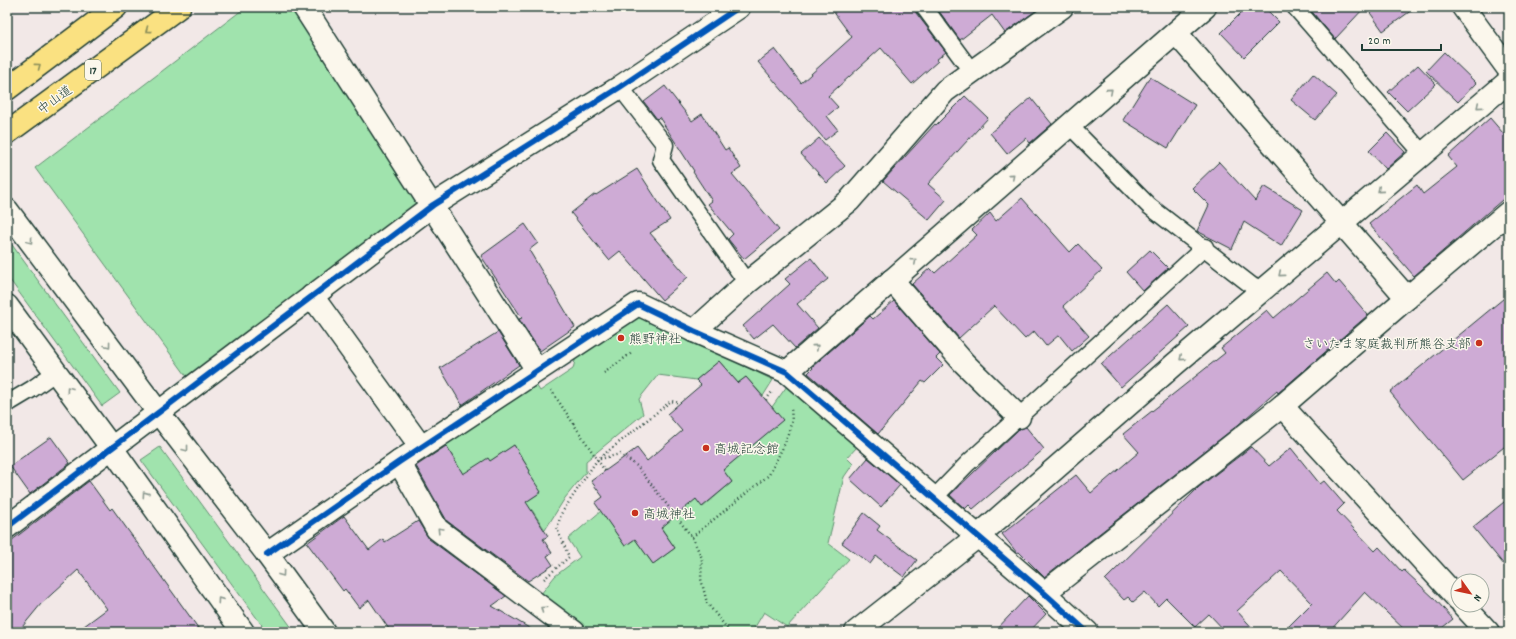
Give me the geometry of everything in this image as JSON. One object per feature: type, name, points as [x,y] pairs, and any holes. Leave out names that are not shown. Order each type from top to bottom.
[{"type":"highway","points":[[7,89],[116,7]]},
{"type":"highway","name":"中山道","points":[[7,133],[179,7]]},
{"type":"street","points":[[304,7],[433,205],[537,370]]},
{"type":"street","points":[[7,527],[433,205],[620,87],[738,7]]},
{"type":"street","points":[[694,331],[747,283],[849,201],[945,91],[1062,7]]},
{"type":"street","points":[[787,372],[1205,7]]},
{"type":"street","points":[[1463,7],[1509,70]]},
{"type":"street","points":[[1176,33],[1341,224],[1408,298]]},
{"type":"street","points":[[856,632],[978,536],[1260,292],[1509,81]]},
{"type":"street","points":[[7,210],[158,412],[267,554],[324,632]]},
{"type":"street","points":[[1044,593],[1282,406],[1509,212]]},
{"type":"street","points":[[892,280],[964,363],[1019,416]]},
{"type":"street","points":[[312,296],[421,447]]},
{"type":"street","points":[[267,554],[421,447],[638,304],[694,331],[787,372],[1044,593],[1087,632]]},
{"type":"street","points":[[7,306],[111,447],[243,632]]},
{"type":"street","points":[[1282,406],[1450,591]]},
{"type":"street","points":[[399,462],[437,529],[574,632]]},
{"type":"street","points":[[1470,613],[1488,632]]},
{"type":"lane","points":[[924,7],[972,72]]},
{"type":"lane","points":[[1295,7],[1423,154]]},
{"type":"lane","points":[[620,87],[665,145],[661,160],[747,283]]},
{"type":"lane","points":[[1070,126],[1149,206],[1260,292]]},
{"type":"lane","points":[[934,498],[968,463],[1205,248]]},
{"type":"lane","points":[[7,404],[56,372]]},
{"type":"path","points":[[604,373],[633,352]]},
{"type":"path","points":[[537,370],[605,471]]},
{"type":"path","points":[[774,390],[778,394]]},
{"type":"path","points":[[526,596],[569,557],[557,529],[561,514],[597,460],[671,401],[680,403]]},
{"type":"path","points":[[692,537],[769,475],[785,443],[792,421],[791,407],[786,403]]},
{"type":"path","points":[[597,460],[620,454],[637,466],[692,537],[702,558],[701,579],[707,603],[730,632]]},
{"type":"green space","points":[[246,7],[290,7],[420,202],[188,378],[35,168]]},
{"type":"green space","points":[[7,238],[120,393],[102,406],[7,276]]},
{"type":"green space","points":[[637,314],[773,380],[763,396],[746,377],[738,383],[719,361],[696,380],[658,375],[639,399],[643,414],[586,461],[586,472],[565,498],[545,530],[532,510],[516,520],[523,504],[541,492],[510,484],[530,471],[514,445],[465,478],[443,440],[533,380],[540,391],[573,369],[577,352]]},
{"type":"green space","points":[[787,386],[857,447],[847,458],[853,464],[844,477],[828,543],[849,559],[787,627],[764,612],[752,632],[592,632],[583,628],[541,594],[555,576],[580,557],[568,539],[601,511],[625,546],[635,539],[653,564],[675,548],[658,523],[696,499],[703,507],[732,482],[723,470],[782,420],[772,407]]},
{"type":"green space","points":[[160,447],[295,632],[267,632],[141,460]]},
{"type":"building","points":[[830,7],[915,7],[916,13],[946,52],[912,84],[881,48],[828,96],[838,107],[827,116],[838,130],[825,140],[758,62],[775,49],[801,83],[852,37]]},
{"type":"building","points":[[936,7],[1041,7],[1005,33],[992,15],[960,40]]},
{"type":"building","points":[[1247,7],[1264,7],[1279,22],[1244,57],[1221,33]]},
{"type":"building","points":[[1308,7],[1365,7],[1335,39]]},
{"type":"building","points":[[1366,7],[1416,7],[1383,31]]},
{"type":"building","points":[[1444,52],[1476,83],[1458,102],[1426,71]]},
{"type":"building","points":[[1418,65],[1436,84],[1407,111],[1388,92]]},
{"type":"building","points":[[1313,74],[1337,95],[1315,120],[1291,100]]},
{"type":"building","points":[[1150,77],[1195,105],[1168,148],[1123,120]]},
{"type":"building","points":[[665,86],[692,121],[702,114],[725,150],[728,148],[741,168],[732,174],[779,230],[744,259],[728,239],[733,234],[708,204],[712,201],[693,172],[694,171],[659,117],[657,119],[644,102]]},
{"type":"building","points":[[965,96],[988,118],[928,184],[946,200],[929,220],[883,181],[935,124],[936,125]]},
{"type":"building","points":[[1031,98],[1052,124],[1030,143],[1026,138],[1007,154],[990,133]]},
{"type":"building","points":[[1490,118],[1509,140],[1509,194],[1414,276],[1369,224],[1417,185],[1423,194],[1457,167],[1448,156]]},
{"type":"building","points":[[1387,133],[1405,152],[1386,169],[1369,151]]},
{"type":"building","points":[[819,138],[845,166],[827,183],[801,154]]},
{"type":"building","points":[[1219,162],[1255,201],[1264,186],[1303,210],[1281,246],[1244,222],[1232,249],[1197,231],[1209,205],[1192,188]]},
{"type":"building","points":[[637,169],[670,220],[650,233],[688,277],[662,300],[620,251],[609,260],[571,213],[595,194],[596,195]]},
{"type":"building","points":[[1022,198],[1070,252],[1078,244],[1102,270],[1063,306],[1089,336],[1072,351],[1059,335],[1046,346],[1034,331],[1025,339],[994,306],[959,338],[912,284],[930,268],[935,273],[977,235],[972,230],[990,213],[996,221]]},
{"type":"building","points":[[525,224],[538,243],[529,250],[575,327],[540,351],[519,319],[522,318],[481,256]]},
{"type":"building","points":[[1150,250],[1168,268],[1143,291],[1126,272]]},
{"type":"building","points":[[811,258],[828,279],[797,304],[818,328],[795,348],[773,324],[754,339],[743,326],[790,284],[785,279]]},
{"type":"building","points":[[1327,273],[1336,284],[1339,281],[1368,315],[1278,393],[1277,391],[1238,425],[1044,577],[1019,552],[1017,553],[1002,534],[1076,475],[1091,493],[1139,452],[1123,434],[1225,353],[1221,348],[1267,310],[1274,318]]},
{"type":"building","name":"さいたま家庭裁判所熊谷支部","points":[[1509,294],[1509,443],[1463,480],[1390,392]]},
{"type":"building","points":[[894,301],[940,354],[936,358],[943,365],[925,383],[922,381],[878,434],[808,373],[813,368],[812,367],[870,316],[873,319]]},
{"type":"building","points":[[1168,304],[1189,327],[1121,387],[1101,364]]},
{"type":"building","points":[[498,332],[519,365],[462,405],[440,368]]},
{"type":"building","name":"高城記念館","points":[[719,361],[738,383],[746,377],[783,420],[723,470],[732,482],[702,507],[696,499],[661,528],[675,548],[653,564],[635,539],[625,546],[595,503],[603,497],[591,481],[637,448],[647,461],[682,431],[667,414],[701,385],[696,380]]},
{"type":"building","points":[[1026,427],[1044,449],[973,509],[969,505],[965,509],[950,495],[1019,429]]},
{"type":"building","points":[[51,437],[70,463],[30,494],[10,466]]},
{"type":"building","points":[[514,445],[530,471],[528,472],[541,492],[526,502],[548,536],[543,539],[552,553],[547,556],[553,565],[528,581],[447,521],[416,466],[446,446],[463,474],[488,458],[490,461]]},
{"type":"building","points":[[1251,447],[1269,466],[1291,448],[1320,484],[1324,481],[1344,504],[1337,511],[1375,551],[1379,547],[1402,572],[1404,570],[1435,599],[1453,619],[1437,632],[1407,632],[1365,592],[1329,632],[1283,632],[1312,603],[1281,571],[1237,611],[1256,632],[1226,632],[1209,614],[1195,627],[1166,598],[1158,606],[1145,592],[1133,602],[1128,597],[1124,600],[1105,580],[1199,487]]},
{"type":"building","points":[[868,458],[900,485],[881,507],[850,479]]},
{"type":"building","points":[[89,481],[110,510],[112,508],[201,632],[76,632],[107,609],[78,570],[41,604],[18,632],[7,632],[7,544]]},
{"type":"building","points":[[1509,498],[1509,571],[1473,527]]},
{"type":"building","points":[[864,513],[880,526],[877,530],[917,560],[904,577],[876,556],[870,564],[842,543]]},
{"type":"building","points":[[344,516],[369,550],[383,539],[385,542],[418,521],[429,539],[506,596],[492,606],[536,632],[391,632],[369,600],[359,608],[345,589],[343,591],[307,543]]},
{"type":"building","points":[[1028,596],[1046,614],[1029,632],[994,632]]},
{"type":"cycle path","points":[[7,527],[433,205],[620,87],[739,7]]},
{"type":"cycle path","points":[[267,554],[399,462],[638,304],[694,331],[787,372],[1044,593],[1087,632]]},
{"type":"place","name":"熊野神社","points":[[621,338]]},
{"type":"place","name":"さいたま家庭裁判所熊谷支部","points":[[1479,343]]},
{"type":"place","name":"高城記念館","points":[[706,448]]},
{"type":"place","name":"高城神社","points":[[635,513]]}]
